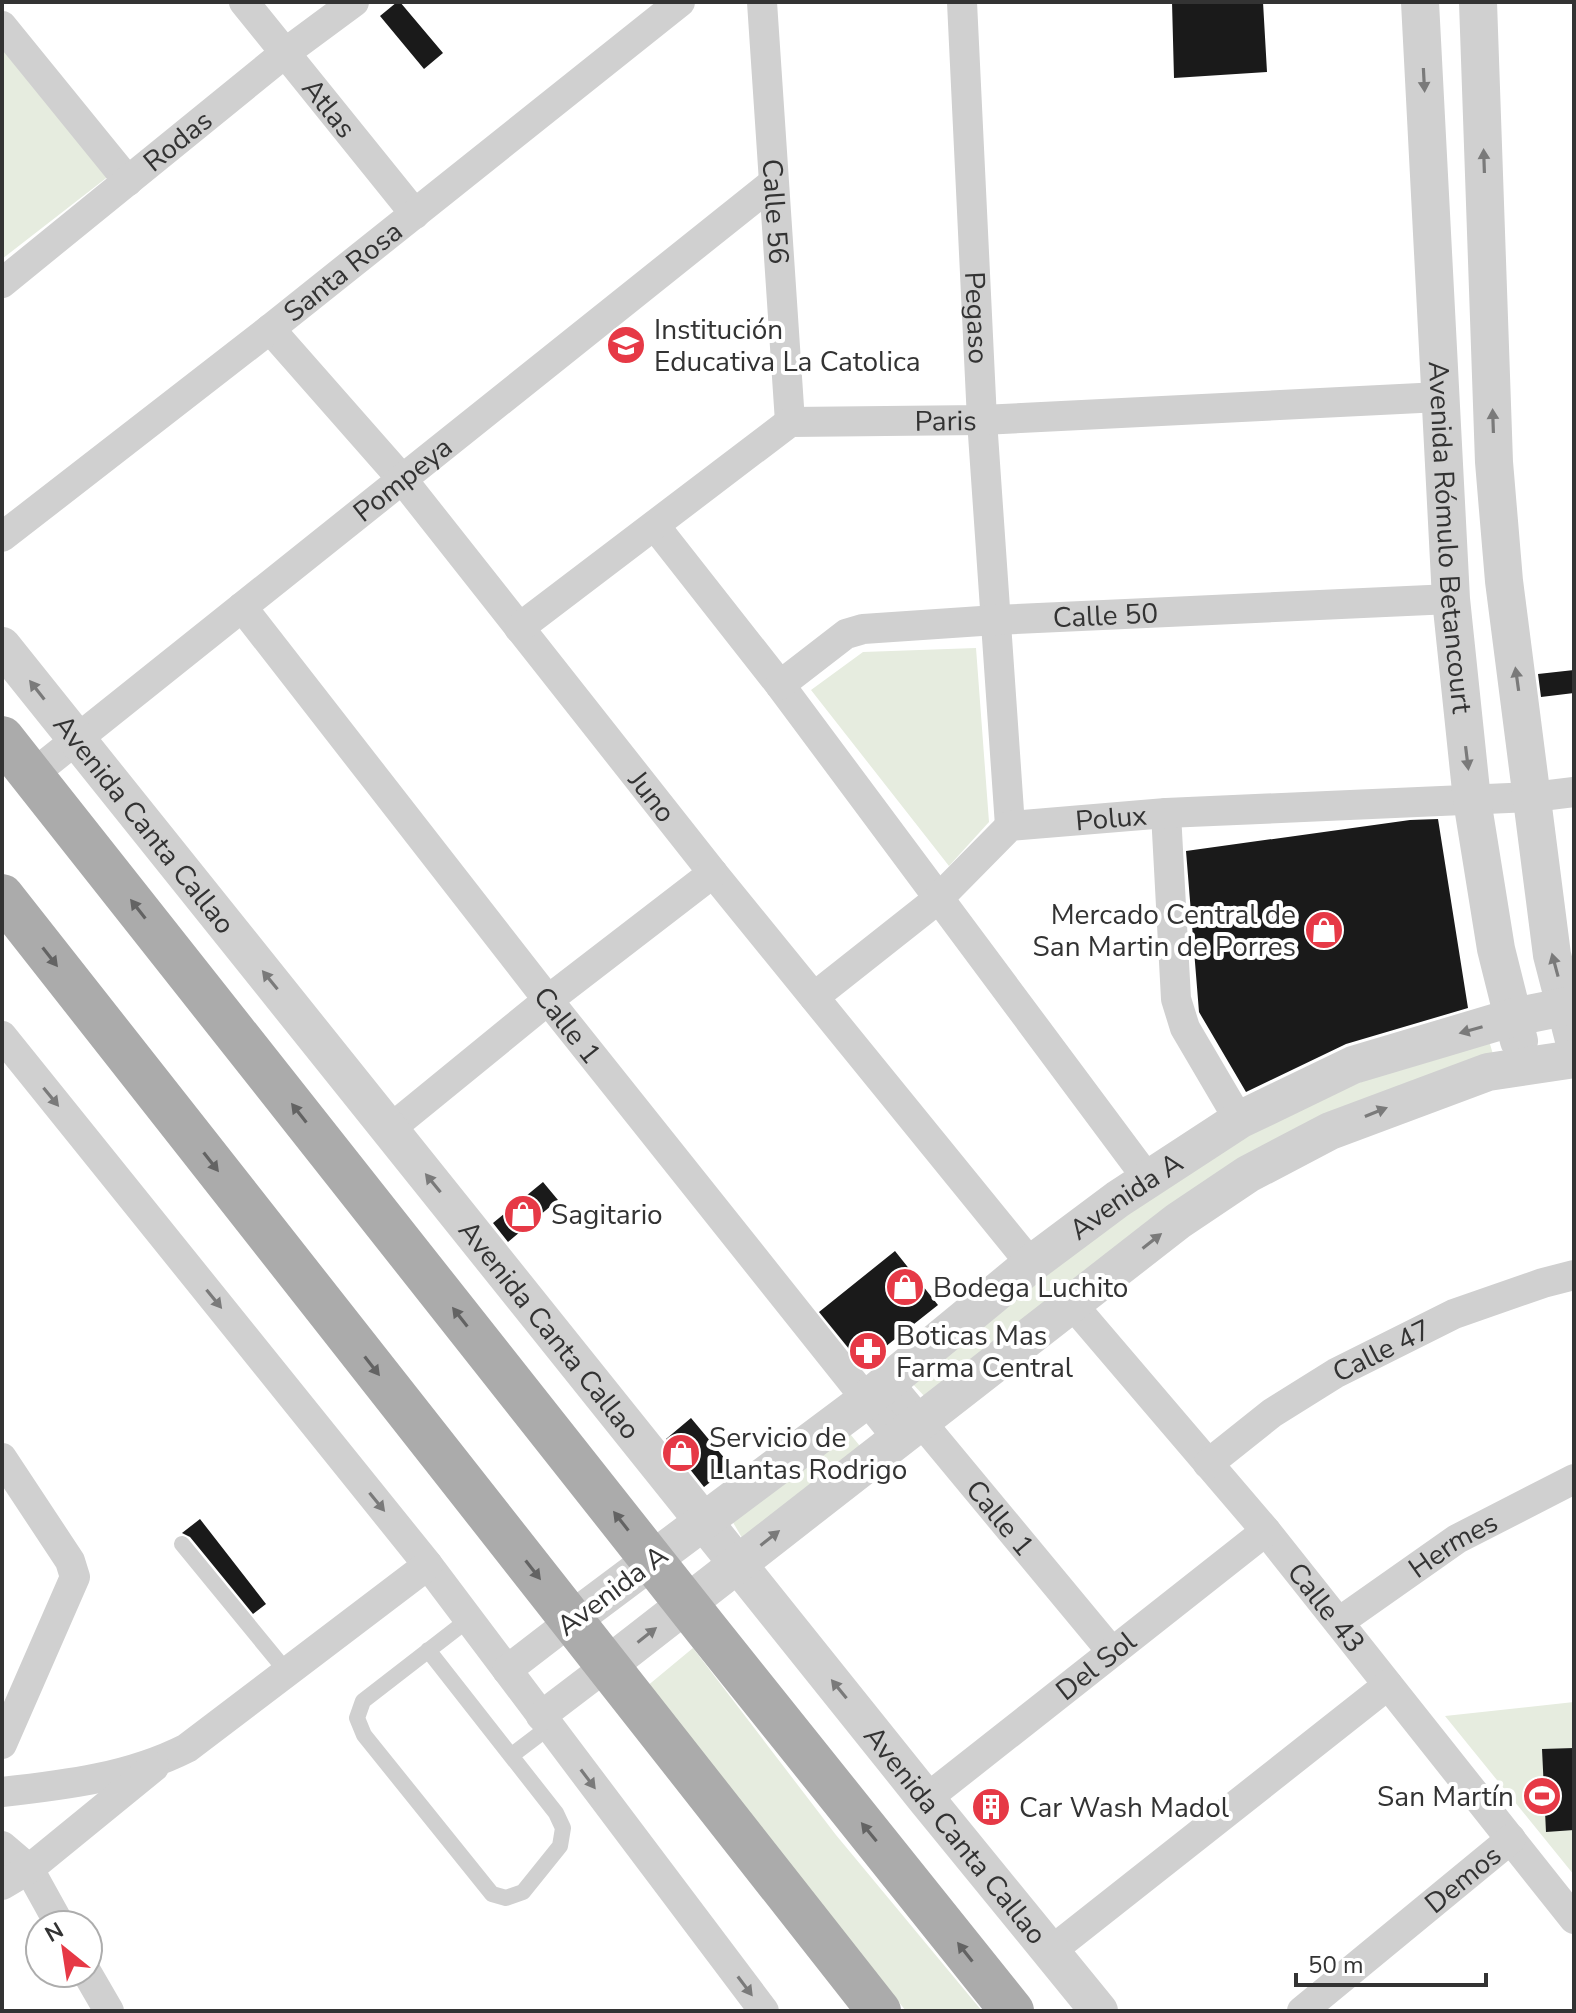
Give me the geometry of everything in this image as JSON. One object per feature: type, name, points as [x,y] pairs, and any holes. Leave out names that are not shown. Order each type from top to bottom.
[{"type":"main road","name":"Avenida Canta Callao","points":[[2,738],[1012,2011]]},
{"type":"main road","points":[[2,896],[608,1665],[872,2009]]},
{"type":"street","name":"Atlas","points":[[244,2],[415,214]]},
{"type":"street","name":"Rodas","points":[[2,283],[285,53],[354,2]]},
{"type":"street","name":"Santa Rosa","points":[[2,537],[270,329],[680,2]]},
{"type":"street","name":"Calle 56","points":[[762,2],[790,422]]},
{"type":"street","name":"Pegaso","points":[[962,2],[982,420],[1010,826]]},
{"type":"street","name":"Avenida Rómulo Betancourt","points":[[1420,2],[1451,599],[1472,800],[1496,949],[1525,1067]]},
{"type":"street","name":"Avenida Rómulo Betancourt","points":[[1478,2],[1494,462],[1504,581],[1552,955],[1571,1017]]},
{"type":"street","points":[[2,26],[128,181]]},
{"type":"street","name":"Pompeya","points":[[32,775],[773,183]]},
{"type":"street","name":"Juno","points":[[270,329],[402,479],[713,873],[1031,1264]]},
{"type":"street","name":"Paris","points":[[790,422],[982,420],[1440,397]]},
{"type":"street","points":[[519,628],[790,422]]},
{"type":"street","points":[[655,526],[780,685],[1147,1178]]},
{"type":"street","name":"Calle 50","points":[[780,685],[846,634],[863,629],[1451,599]]},
{"type":"street","name":"Calle 1","points":[[242,607],[548,1000],[910,1431],[1112,1652]]},
{"type":"street","name":"Avenida Canta Callao","points":[[2,646],[1099,2011]]},
{"type":"street","name":"Polux","points":[[1010,826],[1166,813],[1533,797],[1574,792]]},
{"type":"street","points":[[1166,813],[1176,999],[1185,1028],[1239,1120]]},
{"type":"street","points":[[814,997],[938,899],[1010,826]]},
{"type":"street","points":[[390,1129],[548,1000],[713,873]]},
{"type":"street","name":"Avenida A","points":[[507,1670],[877,1391],[1031,1264],[1147,1178],[1239,1120],[1353,1065],[1514,1017],[1571,1017]]},
{"type":"street","points":[[2,1036],[428,1565],[764,2011]]},
{"type":"street","name":"Avenida A","points":[[545,1722],[608,1665],[738,1563],[1072,1304],[1248,1174],[1330,1131],[1488,1072],[1574,1059]]},
{"type":"street","name":"Calle 47","points":[[1208,1464],[1272,1413],[1336,1373],[1454,1314],[1574,1275]]},
{"type":"street","name":"Calle 43","points":[[1072,1304],[1266,1531],[1574,1919]]},
{"type":"street","points":[[2,1458],[70,1561],[75,1577],[2,1744]]},
{"type":"street","name":"Hermes","points":[[1339,1622],[1457,1539],[1574,1479]]},
{"type":"street","name":"Del Sol","points":[[926,1799],[1266,1531]]},
{"type":"street","points":[[2,1885],[29,1869],[162,1761],[187,1748],[428,1565]]},
{"type":"street","points":[[1051,1951],[1388,1685]]},
{"type":"street","points":[[2,1792],[87,1781],[162,1761]]},
{"type":"street","name":"Demos","points":[[1302,2011],[1511,1839]]},
{"type":"street","points":[[2,1846],[29,1869],[51,1909]]},
{"type":"street","points":[[96,1989],[109,2011]]},
{"type":"lane","points":[[182,1544],[287,1672]]},
{"type":"lane","points":[[428,1650],[556,1813],[563,1828],[560,1846],[523,1892],[506,1898],[492,1894],[364,1735],[357,1718],[363,1701],[428,1650],[469,1619]]},
{"type":"lane","points":[[512,1755],[545,1722]]},
{"type":"shaded area","points":[[2,33],[114,172],[2,259]]},
{"type":"shaded area","points":[[976,648],[989,822],[949,866],[811,690],[863,652]]},
{"type":"shaded area","points":[[1487,1034],[1495,1061],[1227,1170],[927,1399],[908,1379],[1146,1190],[1293,1108]]},
{"type":"shaded area","points":[[846,1429],[864,1451],[745,1543],[731,1519]]},
{"type":"shaded area","points":[[693,1648],[836,1835],[982,2011],[906,2011],[646,1687]]},
{"type":"shaded area","name":"San Martín","points":[[1574,1702],[1574,1875],[1445,1716]]},
{"type":"building","points":[[397,2],[443,53],[424,69],[380,16]]},
{"type":"building","points":[[1172,2],[1263,2],[1267,72],[1174,78]]},
{"type":"building","points":[[1574,670],[1574,693],[1541,697],[1538,674]]},
{"type":"building","name":"Mercado Central de San Martin de Porres","points":[[1438,819],[1468,1008],[1346,1044],[1246,1092],[1199,1012],[1186,851],[1410,820]]},
{"type":"building","name":"Sagitario","points":[[543,1182],[558,1200],[508,1242],[493,1223]]},
{"type":"building","points":[[895,1251],[938,1305],[866,1362],[858,1360],[819,1312]]},
{"type":"building","points":[[691,1418],[731,1466],[704,1487],[666,1439]]},
{"type":"building","points":[[200,1519],[266,1604],[253,1614],[190,1537],[182,1533]]},
{"type":"building","points":[[1574,1748],[1574,1830],[1546,1832],[1542,1749]]},
{"type":"place","name":"Institución Educativa La Catolica","points":[[626,345]]},
{"type":"place","name":"Mercado Central de San Martin de Porres","points":[[1324,930]]},
{"type":"place","name":"Sagitario","points":[[523,1214]]},
{"type":"place","name":"Bodega Luchito","points":[[905,1287]]},
{"type":"place","name":"Boticas Mas Farma Central","points":[[868,1351]]},
{"type":"place","name":"Servicio de Llantas Rodrigo","points":[[681,1453]]},
{"type":"place","name":"San Martín","points":[[1542,1796]]},
{"type":"place","name":"Car Wash Madol","points":[[991,1807]]}]
